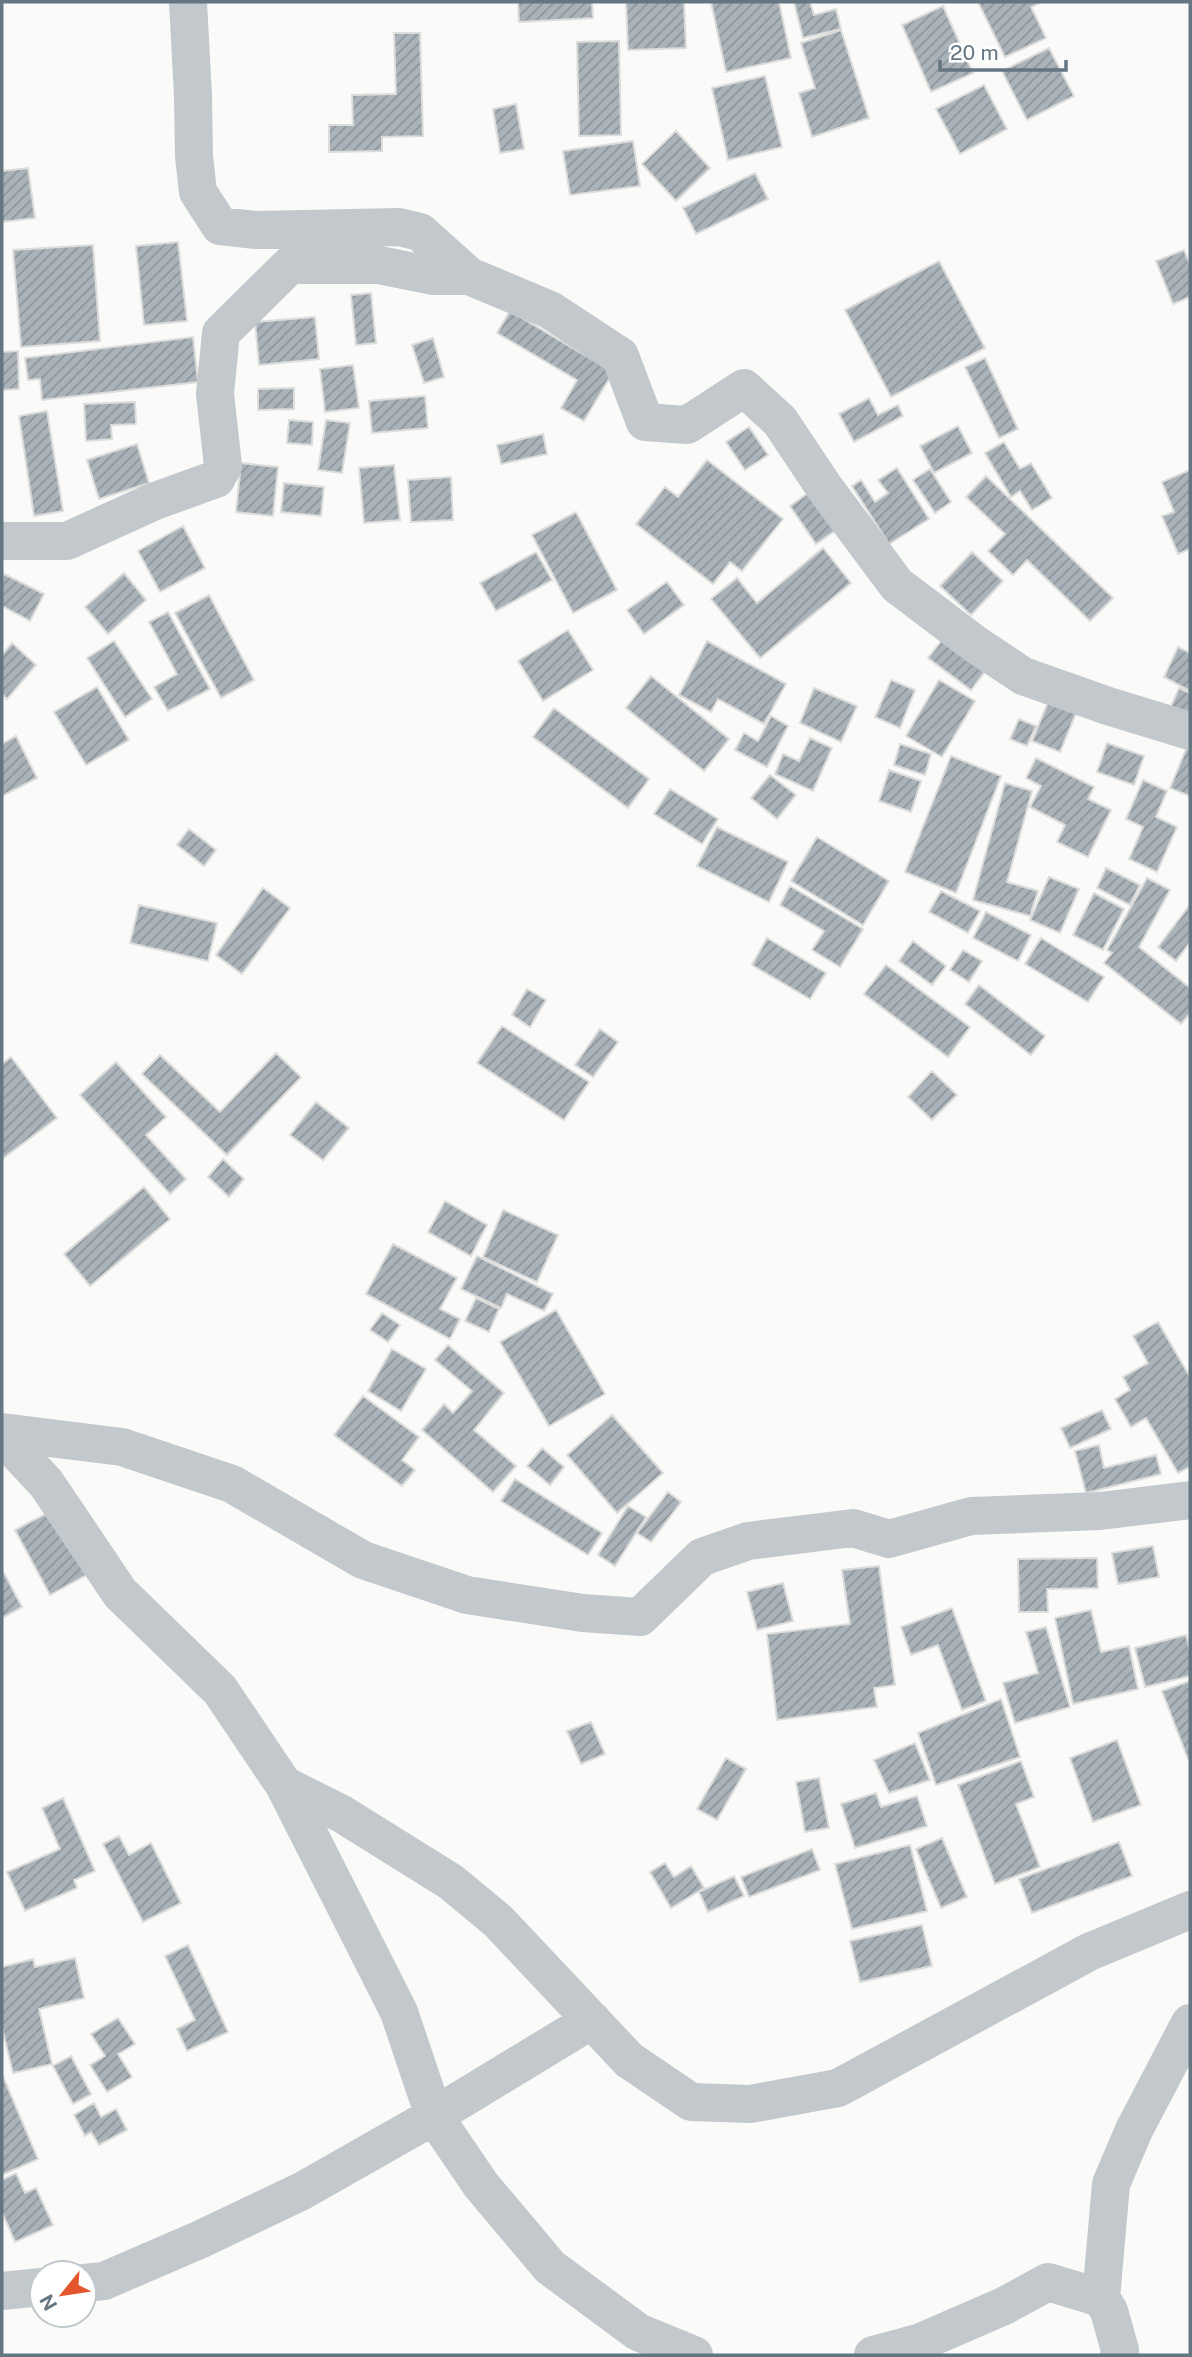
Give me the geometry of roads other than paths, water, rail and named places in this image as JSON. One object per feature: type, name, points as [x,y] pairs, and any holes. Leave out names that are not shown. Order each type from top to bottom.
[{"type":"street","points":[[188,2],[194,156],[198,192],[220,226],[256,230],[399,227],[419,232],[469,276],[550,310],[620,356],[645,422],[687,425],[744,388],[780,421],[824,487],[897,585],[975,644],[1023,676],[1190,731]]},
{"type":"street","points":[[2,541],[67,541],[155,501],[216,479],[223,466],[215,394],[221,334],[290,265],[379,265],[434,276],[469,276]]},
{"type":"street","points":[[2,1434],[122,1447],[232,1483],[363,1560],[467,1595],[583,1613],[640,1617],[702,1558],[748,1541],[853,1528],[889,1539],[971,1516],[1100,1511],[1190,1500]]},
{"type":"street","points":[[2,1434],[46,1483],[120,1593],[220,1690],[284,1784],[399,2012],[434,2116],[481,2185],[550,2267],[638,2332],[694,2355]]},
{"type":"street","points":[[284,1784],[342,1814],[451,1882],[498,1922],[629,2060],[691,2102],[750,2104],[838,2088],[1089,1952],[1190,1910]]},
{"type":"street","points":[[98,2282],[199,2240],[302,2191],[434,2116],[592,2020]]},
{"type":"street","points":[[1119,2355],[1109,2311],[1101,2298],[1111,2184],[1134,2130],[1190,2023]]},
{"type":"street","points":[[873,2355],[921,2343],[1004,2306],[1048,2282],[1101,2298]]},
{"type":"street","points":[[2,2291],[28,2288]]}]
